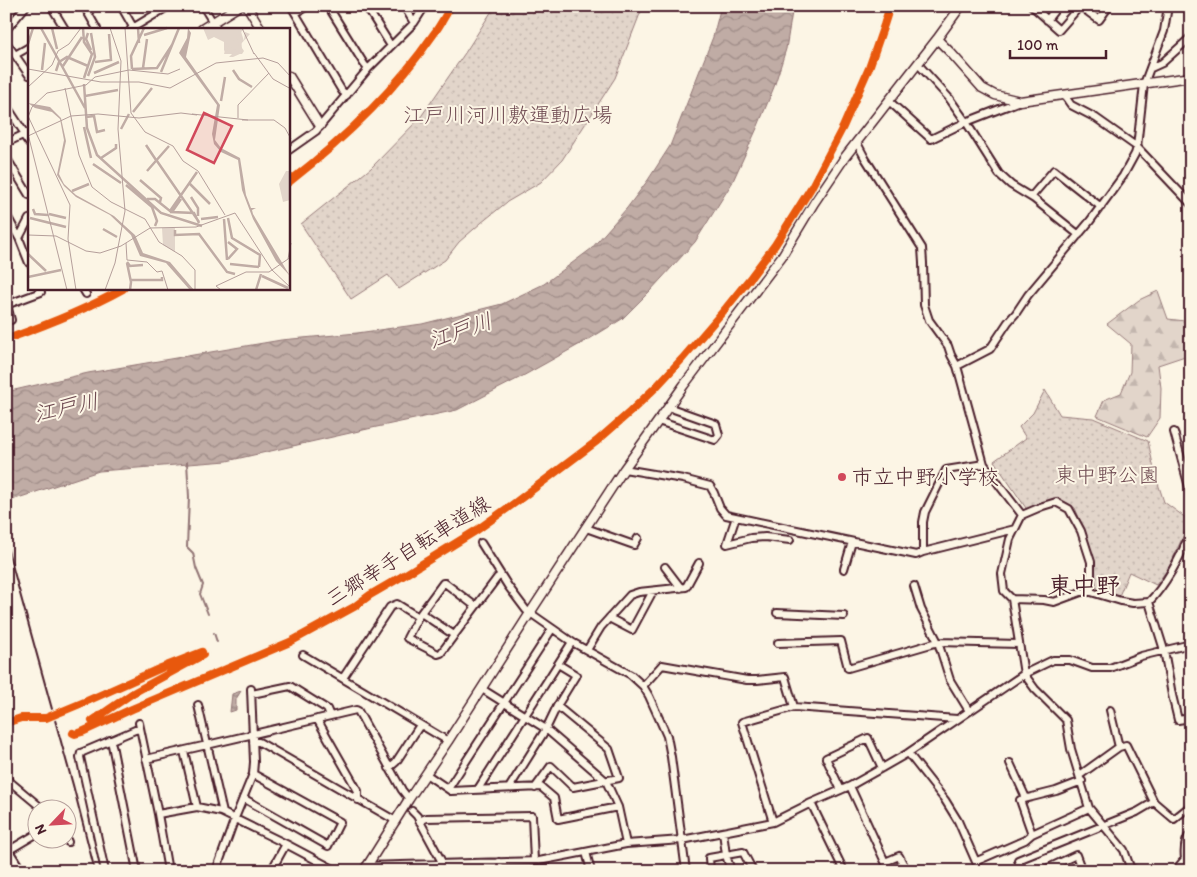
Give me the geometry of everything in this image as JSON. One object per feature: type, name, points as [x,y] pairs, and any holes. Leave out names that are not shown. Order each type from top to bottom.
[{"type":"street","points":[[6,30],[26,6]]},
{"type":"street","points":[[51,6],[63,28]]},
{"type":"street","points":[[84,6],[96,28]]},
{"type":"street","points":[[121,6],[132,28],[169,6]]},
{"type":"street","points":[[204,6],[215,26],[239,6]]},
{"type":"street","points":[[247,6],[260,28]]},
{"type":"street","points":[[292,6],[342,91],[347,95]]},
{"type":"street","points":[[296,13],[307,6]]},
{"type":"street","points":[[328,6],[368,69]]},
{"type":"street","points":[[366,6],[391,46]]},
{"type":"street","points":[[404,6],[414,23]]},
{"type":"street","points":[[290,147],[311,135],[320,126],[368,69],[414,23],[425,6]]},
{"type":"street","points":[[365,869],[409,798],[624,469],[668,407],[782,256],[831,178],[961,6]]},
{"type":"street","points":[[1032,6],[1059,30],[1080,6],[1099,20],[1109,6]]},
{"type":"street","points":[[1047,20],[1058,6]]},
{"type":"street","points":[[957,366],[990,349],[1028,295],[1079,235],[1123,176],[1137,147],[1144,84],[1164,31],[1168,6]]},
{"type":"street","points":[[1151,68],[1162,63],[1191,37]]},
{"type":"street","points":[[937,39],[982,88],[995,95],[1020,101]]},
{"type":"street","points":[[6,42],[28,71]]},
{"type":"street","points":[[15,56],[28,49]]},
{"type":"street","points":[[918,64],[949,98],[999,174],[1012,185],[1032,197],[1079,235]]},
{"type":"street","points":[[889,101],[931,139],[966,122],[1020,101],[1191,77]]},
{"type":"street","points":[[290,78],[320,126]]},
{"type":"street","points":[[1064,95],[1071,105],[1096,118],[1137,147],[1191,204]]},
{"type":"street","points":[[6,105],[26,133],[6,143]]},
{"type":"street","points":[[857,143],[922,248],[924,306],[929,320],[948,346],[950,355],[957,366],[984,464],[1022,514]]},
{"type":"street","points":[[6,157],[28,193]]},
{"type":"street","points":[[1032,197],[1054,170],[1100,207]]},
{"type":"street","points":[[6,214],[28,260]]},
{"type":"street","points":[[19,238],[28,221]]},
{"type":"street","points":[[11,320],[6,305],[41,292],[40,290]]},
{"type":"street","points":[[658,421],[715,440],[719,435],[716,424],[668,407]]},
{"type":"street","points":[[1174,432],[1191,491]]},
{"type":"street","points":[[924,552],[923,522],[925,512],[946,470],[984,464]]},
{"type":"street","points":[[624,469],[683,479],[710,486],[720,508],[726,515],[916,555],[1014,529]]},
{"type":"street","points":[[1090,592],[1091,562],[1081,531],[1069,509],[1056,502],[1022,514],[1010,539],[1002,574],[1004,591],[1012,599],[1024,674],[1035,689],[1066,720],[1071,749],[1089,808],[1124,850],[1130,867],[1137,871]]},
{"type":"street","points":[[736,517],[727,544],[751,538],[765,537],[790,540]]},
{"type":"street","points":[[586,528],[634,545],[638,538]]},
{"type":"street","points":[[1012,599],[1054,602],[1081,592],[1090,592],[1121,601],[1133,603],[1149,602],[1161,590],[1188,547],[1191,531]]},
{"type":"street","points":[[844,569],[852,542]]},
{"type":"street","points":[[481,543],[508,586],[526,610],[572,642],[631,675],[643,686],[667,736],[686,871]]},
{"type":"street","points":[[587,650],[601,627],[630,594],[686,587],[699,564]]},
{"type":"street","points":[[665,567],[681,588]]},
{"type":"street","points":[[475,606],[446,583],[443,583],[420,615],[407,638],[438,654],[440,653],[501,575]]},
{"type":"street","points":[[914,586],[921,609],[938,642],[950,680],[969,711]]},
{"type":"street","points":[[609,618],[632,630],[654,591]]},
{"type":"street","points":[[1149,602],[1164,650],[1178,720],[1191,718]]},
{"type":"street","points":[[343,678],[393,605],[397,604],[420,615],[454,635]]},
{"type":"street","points":[[777,613],[844,616]]},
{"type":"street","points":[[448,789],[552,629]]},
{"type":"street","points":[[778,643],[840,641],[848,668],[938,642],[1019,644]]},
{"type":"street","points":[[478,790],[572,642]]},
{"type":"street","points":[[365,869],[479,862],[540,861],[626,844],[682,840],[773,822],[850,786],[908,753],[1024,674],[1053,660],[1070,660],[1092,668],[1110,668],[1141,656],[1191,644]]},
{"type":"street","points":[[303,655],[448,741]]},
{"type":"street","points":[[509,788],[546,730],[557,706],[576,676],[558,664]]},
{"type":"street","points":[[643,686],[662,665],[747,680],[785,677],[794,707]]},
{"type":"street","points":[[216,871],[234,818],[254,774],[251,691],[290,686],[327,709],[330,716]]},
{"type":"street","points":[[482,689],[546,730],[606,781],[618,807],[626,844]]},
{"type":"street","points":[[198,705],[223,813]]},
{"type":"street","points":[[535,788],[551,766],[573,787],[619,778],[609,749],[557,706]]},
{"type":"street","points":[[773,822],[742,722],[794,707],[957,719]]},
{"type":"street","points":[[146,759],[356,710],[402,790],[409,798]]},
{"type":"street","points":[[1110,710],[1119,747]]},
{"type":"street","points":[[317,719],[358,791],[358,800]]},
{"type":"street","points":[[389,768],[396,762],[420,725]]},
{"type":"street","points":[[105,871],[80,757],[81,753],[135,730],[139,726],[168,871]]},
{"type":"street","points":[[841,790],[826,758],[868,738],[882,768]]},
{"type":"street","points":[[110,740],[137,871]]},
{"type":"street","points":[[253,742],[259,742],[396,820]]},
{"type":"street","points":[[1032,834],[1020,800],[1056,792],[1081,778],[1119,747],[1126,745],[1154,802],[1174,819],[1191,809]]},
{"type":"street","points":[[184,751],[197,807]]},
{"type":"street","points":[[908,753],[945,800],[958,821],[980,871]]},
{"type":"street","points":[[1010,763],[1026,798]]},
{"type":"street","points":[[243,798],[328,846],[340,822],[254,774]]},
{"type":"street","points":[[426,774],[451,791],[541,787],[554,798],[558,819],[618,807]]},
{"type":"street","points":[[8,780],[32,800]]},
{"type":"street","points":[[850,786],[885,862],[899,856],[907,871]]},
{"type":"street","points":[[1022,871],[1018,860],[1137,812],[1154,802]]},
{"type":"street","points":[[811,803],[844,871]]},
{"type":"street","points":[[158,814],[197,807],[223,813],[337,871]]},
{"type":"street","points":[[977,861],[1025,840],[1032,834],[1089,808]]},
{"type":"street","points":[[412,811],[417,816],[443,864]]},
{"type":"street","points":[[419,821],[426,818],[532,816],[534,861]]},
{"type":"street","points":[[723,832],[726,855],[731,871]]},
{"type":"street","points":[[1175,871],[1184,859],[1184,848],[1191,833]]},
{"type":"street","points":[[22,871],[7,850],[28,838]]},
{"type":"street","points":[[271,871],[286,844]]},
{"type":"street","points":[[586,852],[591,871]]},
{"type":"street","points":[[710,871],[709,858],[743,852],[753,871]]},
{"type":"street","points":[[1042,871],[1076,855],[1082,871]]},
{"type":"street","points":[[473,871],[479,862]]},
{"type":"street","points":[[499,862],[500,871]]},
{"type":"green space","name":"江戸川河川敷運動広場","points":[[495,6],[643,6],[615,78],[562,160],[541,182],[507,202],[481,223],[459,242],[445,260],[399,289],[388,275],[351,299],[301,224],[371,168],[420,118]]},
{"type":"green space","points":[[1158,291],[1168,319],[1185,321],[1191,318],[1191,354],[1158,365],[1161,388],[1160,418],[1147,437],[1097,416],[1104,400],[1121,393],[1130,372],[1131,344],[1107,324],[1139,300]]},
{"type":"green space","name":"東中野公園","points":[[1045,390],[1060,415],[1093,418],[1148,441],[1155,474],[1164,502],[1190,521],[1169,567],[1156,585],[1129,572],[1119,596],[1096,588],[1095,564],[1088,539],[1075,508],[1059,498],[1044,502],[1028,511],[994,461],[1026,438],[1019,427],[1033,413]]},
{"type":"water","name":"江戸川","points":[[721,6],[793,6],[786,49],[774,87],[732,183],[695,242],[622,319],[521,377],[457,410],[227,461],[99,471],[6,502],[6,392],[88,373],[281,340],[357,333],[422,324],[502,304],[544,284],[591,249],[627,208],[670,146],[713,37]]},
{"type":"water","points":[[241,691],[236,699],[236,710],[230,712],[232,694]]},
{"type":"waterway","points":[[187,462],[189,497],[187,547],[193,553],[196,568],[203,585],[200,594],[208,614]]},
{"type":"waterway","points":[[214,633],[217,642]]},
{"type":"railway","points":[[6,543],[95,871]]},
{"type":"cycle path","points":[[290,181],[348,132],[385,95],[418,56],[451,6]]},
{"type":"cycle path","name":"三郷幸手自転車道線","points":[[73,733],[82,732],[290,642],[354,607],[370,595],[477,530],[597,441],[630,412],[682,359],[726,308],[775,245],[811,188],[843,127],[869,68],[890,6]]},
{"type":"cycle path","points":[[6,341],[82,310],[121,290]]},
{"type":"cycle path","points":[[6,723],[21,718],[46,718],[202,652],[203,655],[133,693],[92,721]]},
{"type":"place","name":"市立中野小学校","points":[[842,477]]},
{"type":"district","name":"東中野","points":[[1084,586]]}]
